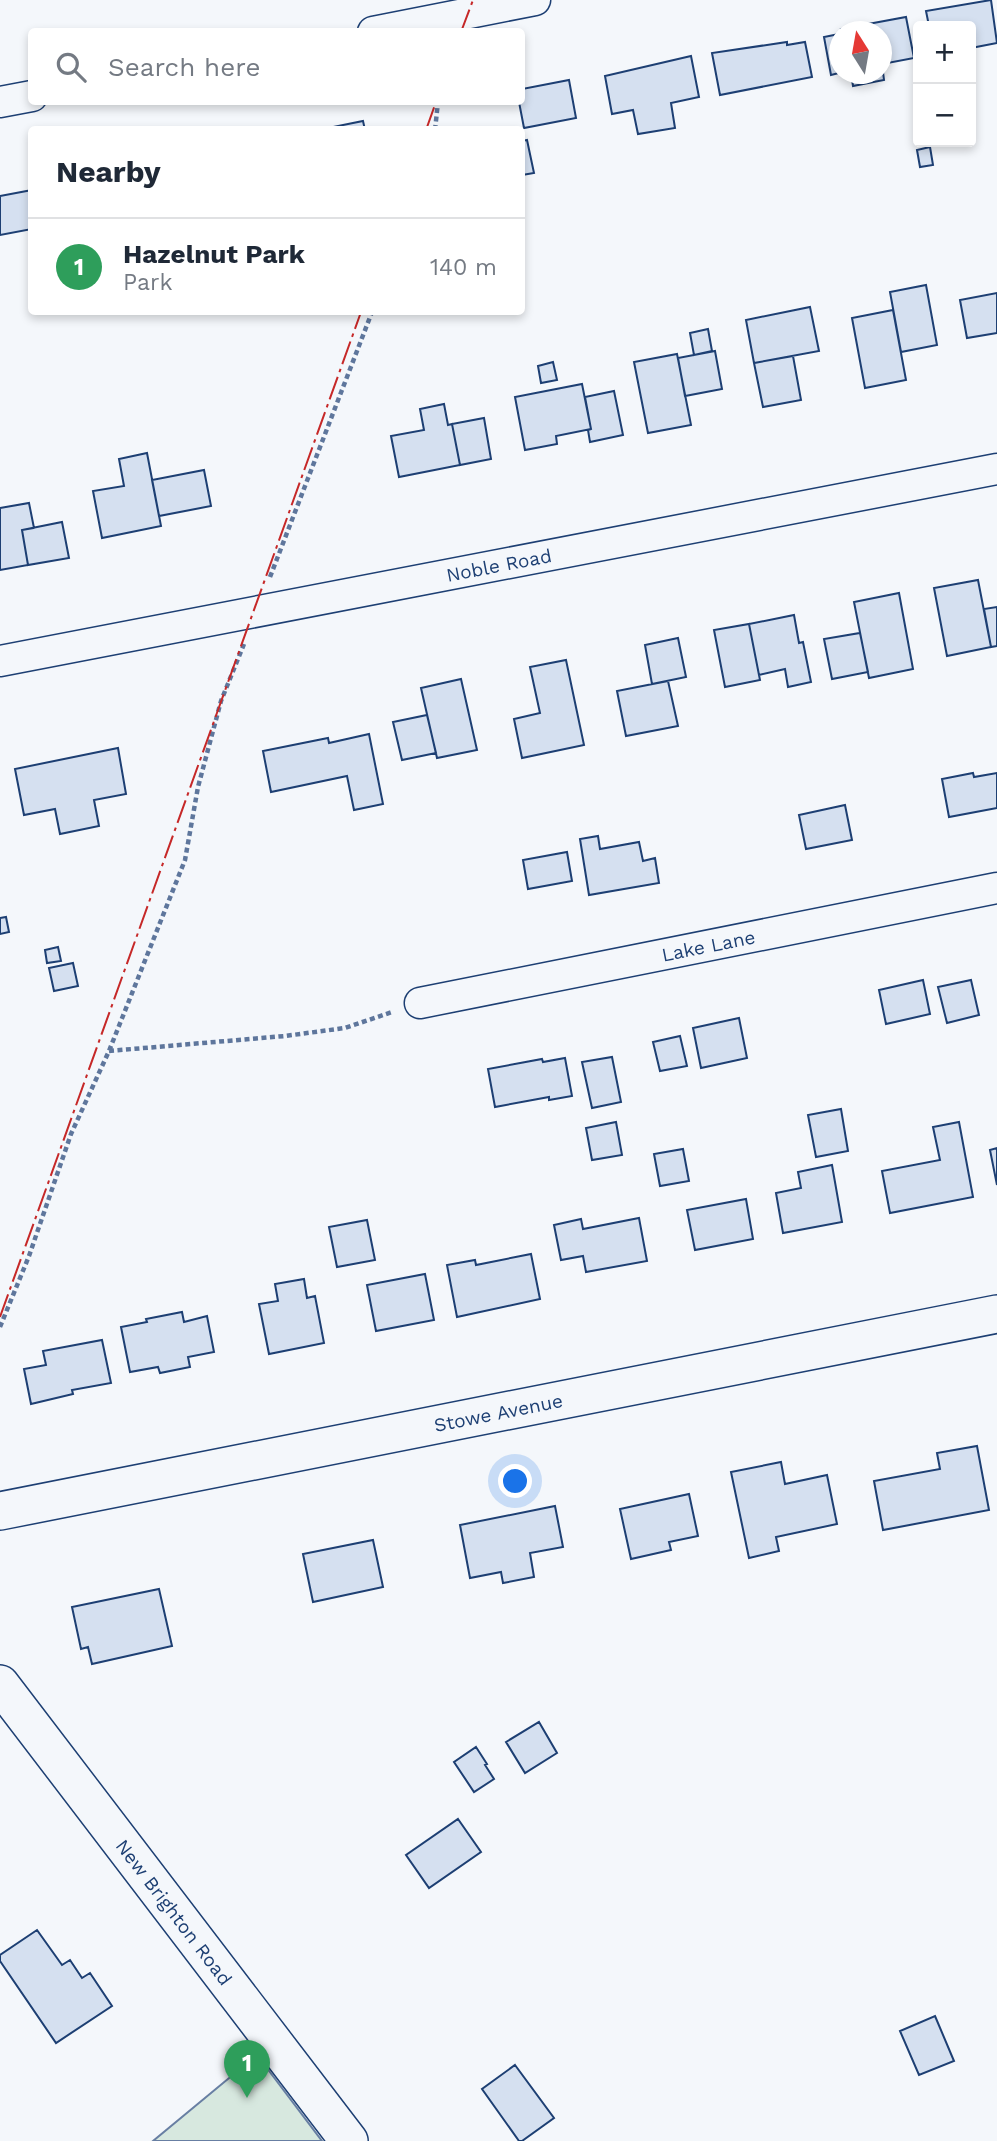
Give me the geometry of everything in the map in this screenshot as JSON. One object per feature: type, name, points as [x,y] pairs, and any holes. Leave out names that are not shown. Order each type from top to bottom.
[{"type":"street","points":[[393,28],[535,0]]},
{"type":"street","points":[[0,102],[28,97]]},
{"type":"street","name":"Noble Road","points":[[0,661],[997,469]]},
{"type":"street","name":"Lake Lane","points":[[420,1003],[997,888]]},
{"type":"street","name":"Stowe Avenue","points":[[0,1511],[997,1314]]},
{"type":"street","name":"New Brighton Road","points":[[0,1684],[349,2141]]},
{"type":"path","points":[[435,126],[438,105]]},
{"type":"path","points":[[0,1327],[29,1256],[71,1134],[109,1051],[185,860],[198,787],[221,701],[371,315]]},
{"type":"path","points":[[109,1051],[285,1036],[345,1028],[420,1003]]},
{"type":"shaded area","points":[[257,2055],[322,2141],[153,2141]]},
{"type":"building","points":[[991,0],[997,43],[976,47],[976,21],[928,21],[926,11]]},
{"type":"building","points":[[906,17],[913,58],[892,62],[892,21],[884,21]]},
{"type":"building","points":[[829,36],[829,64],[824,37]]},
{"type":"building","points":[[787,42],[787,45],[805,42],[812,77],[720,95],[712,53]]},
{"type":"building","points":[[691,56],[699,97],[671,103],[675,128],[638,134],[633,110],[612,114],[605,76]]},
{"type":"building","points":[[569,80],[576,118],[525,128],[520,105],[525,105],[525,88]]},
{"type":"building","points":[[363,121],[364,126],[338,126]]},
{"type":"building","points":[[525,140],[534,173],[525,174]]},
{"type":"building","points":[[930,147],[933,165],[920,167],[917,150]]},
{"type":"building","points":[[28,191],[28,230],[0,235],[0,196]]},
{"type":"building","points":[[926,285],[937,345],[901,352],[890,292]]},
{"type":"building","points":[[997,293],[997,333],[967,338],[960,300]]},
{"type":"building","points":[[810,307],[819,351],[754,363],[746,320]]},
{"type":"building","points":[[893,310],[906,380],[865,388],[852,318]]},
{"type":"building","points":[[708,329],[712,351],[694,355],[690,333]]},
{"type":"building","points":[[715,351],[722,389],[685,396],[678,358]]},
{"type":"building","points":[[677,354],[691,425],[648,433],[634,362]]},
{"type":"building","points":[[793,356],[801,400],[763,407],[754,363]]},
{"type":"building","points":[[553,362],[557,380],[541,383],[538,366]]},
{"type":"building","points":[[582,384],[591,429],[556,436],[557,444],[525,450],[515,397]]},
{"type":"building","points":[[614,391],[623,435],[590,442],[588,430],[591,429],[585,397]]},
{"type":"building","points":[[444,404],[448,425],[452,424],[460,465],[399,477],[391,436],[424,430],[420,409]]},
{"type":"building","points":[[484,418],[491,459],[460,465],[452,424]]},
{"type":"building","points":[[147,453],[161,526],[102,538],[93,491],[124,486],[119,459]]},
{"type":"building","points":[[204,470],[211,506],[159,516],[152,480]]},
{"type":"building","points":[[29,503],[34,528],[22,530],[28,565],[0,570],[0,508]]},
{"type":"building","points":[[62,522],[69,558],[28,565],[22,530]]},
{"type":"building","points":[[978,580],[991,647],[947,656],[934,588]]},
{"type":"building","points":[[899,593],[913,669],[869,678],[854,602]]},
{"type":"building","points":[[997,607],[997,646],[991,647],[984,609]]},
{"type":"building","points":[[794,615],[811,682],[788,687],[785,669],[759,675],[749,624]]},
{"type":"building","points":[[749,624],[760,680],[725,687],[714,630]]},
{"type":"building","points":[[860,633],[868,672],[832,679],[824,639]]},
{"type":"building","points":[[678,638],[686,677],[652,684],[645,645]]},
{"type":"building","points":[[566,660],[584,745],[522,758],[514,719],[540,713],[530,667]]},
{"type":"building","points":[[461,679],[477,750],[437,758],[421,688]]},
{"type":"building","points":[[668,681],[678,726],[626,736],[617,691]]},
{"type":"building","points":[[427,715],[436,753],[402,760],[393,722]]},
{"type":"building","points":[[369,734],[383,804],[354,810],[347,776],[271,792],[263,751],[328,738],[329,743]]},
{"type":"building","points":[[118,748],[126,794],[94,800],[99,826],[60,834],[55,809],[24,815],[15,769]]},
{"type":"building","points":[[973,773],[974,777],[997,773],[997,808],[949,817],[942,779]]},
{"type":"building","points":[[845,805],[852,840],[806,849],[799,815]]},
{"type":"building","points":[[598,836],[600,849],[639,842],[643,861],[655,858],[659,883],[589,895],[580,839]]},
{"type":"building","points":[[567,852],[572,881],[528,889],[523,860]]},
{"type":"building","points":[[6,917],[9,932],[0,934],[0,918]]},
{"type":"building","points":[[58,947],[61,961],[47,963],[45,950]]},
{"type":"building","points":[[73,963],[78,986],[54,991],[49,968]]},
{"type":"building","points":[[923,980],[930,1014],[886,1024],[879,990]]},
{"type":"building","points":[[971,980],[979,1015],[947,1023],[938,987]]},
{"type":"building","points":[[739,1018],[747,1058],[701,1068],[693,1028]]},
{"type":"building","points":[[680,1036],[687,1066],[660,1071],[653,1042]]},
{"type":"building","points":[[612,1057],[621,1102],[592,1108],[582,1062]]},
{"type":"building","points":[[565,1058],[572,1096],[549,1100],[549,1097],[495,1107],[488,1069],[542,1059],[543,1062]]},
{"type":"building","points":[[841,1109],[848,1151],[816,1157],[808,1115]]},
{"type":"building","points":[[616,1122],[622,1155],[592,1160],[586,1128]]},
{"type":"building","points":[[959,1122],[973,1197],[890,1213],[882,1171],[940,1160],[933,1127]]},
{"type":"building","points":[[997,1148],[997,1185],[990,1150]]},
{"type":"building","points":[[683,1149],[689,1181],[660,1186],[654,1154]]},
{"type":"building","points":[[832,1165],[842,1222],[783,1233],[776,1193],[801,1188],[798,1172]]},
{"type":"building","points":[[746,1199],[753,1239],[695,1250],[687,1210]]},
{"type":"building","points":[[639,1218],[647,1261],[586,1272],[583,1256],[561,1260],[554,1225],[581,1219],[583,1229]]},
{"type":"building","points":[[367,1220],[375,1260],[337,1267],[329,1227]]},
{"type":"building","points":[[531,1254],[540,1299],[457,1317],[447,1265],[475,1260],[476,1265]]},
{"type":"building","points":[[425,1274],[434,1320],[376,1331],[367,1285]]},
{"type":"building","points":[[304,1279],[307,1298],[315,1296],[324,1343],[269,1354],[259,1304],[278,1301],[275,1284]]},
{"type":"building","points":[[182,1312],[184,1322],[207,1316],[214,1352],[188,1357],[190,1367],[160,1373],[158,1367],[130,1372],[121,1327]]},
{"type":"building","points":[[102,1340],[111,1383],[72,1390],[73,1394],[31,1404],[24,1369],[46,1365],[43,1351]]},
{"type":"building","points":[[977,1446],[989,1510],[883,1530],[874,1481],[940,1469],[937,1453]]},
{"type":"building","points":[[781,1462],[785,1484],[827,1475],[837,1524],[776,1537],[779,1551],[749,1558],[731,1472]]},
{"type":"building","points":[[689,1494],[698,1536],[669,1542],[671,1550],[631,1559],[620,1509]]},
{"type":"building","points":[[555,1506],[563,1547],[530,1553],[534,1577],[503,1583],[501,1572],[470,1578],[460,1525]]},
{"type":"building","points":[[373,1540],[383,1587],[313,1602],[303,1554]]},
{"type":"building","points":[[159,1589],[172,1646],[92,1664],[88,1647],[81,1649],[72,1607]]},
{"type":"building","points":[[539,1722],[557,1753],[525,1773],[506,1742]]},
{"type":"building","points":[[476,1747],[494,1779],[474,1792],[454,1762]]},
{"type":"building","points":[[458,1819],[481,1852],[429,1888],[406,1855]]},
{"type":"building","points":[[37,1930],[62,1965],[70,1960],[82,1978],[90,1973],[112,2006],[56,2043],[0,1961],[0,1955]]},
{"type":"building","points":[[935,2016],[954,2061],[919,2075],[900,2031]]},
{"type":"building","points":[[515,2065],[554,2118],[522,2141],[519,2141],[482,2089]]},
{"type":"power","points":[[462,28],[473,0]]},
{"type":"power","points":[[427,126],[435,105]]},
{"type":"power","points":[[0,1317],[360,315]]},
{"type":"place","name":"Hazelnut Park","points":[[247,2098]]}]
